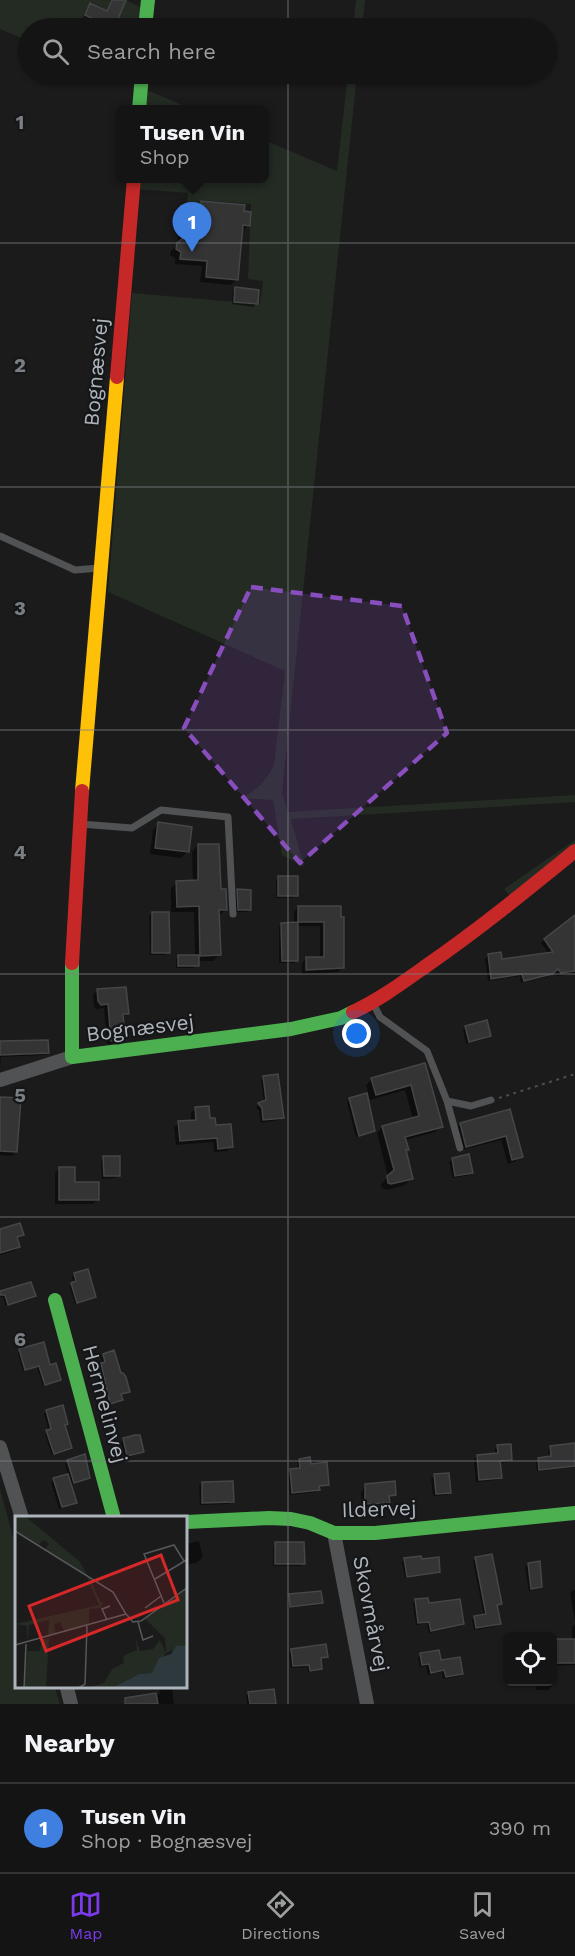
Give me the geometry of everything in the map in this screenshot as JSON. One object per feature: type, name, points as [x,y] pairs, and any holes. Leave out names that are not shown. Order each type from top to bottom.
[{"type":"street","points":[[146,18],[148,0]]},
{"type":"street","points":[[139,105],[141,84]]},
{"type":"street","name":"Bognæsvej","points":[[134,183],[99,568],[80,824],[73,924],[72,1057],[291,1029],[341,1018],[373,1003],[572,859]]},
{"type":"street","points":[[0,1080],[72,1057]]},
{"type":"street","name":"Hermelinvej","points":[[55,1300],[113,1516]]},
{"type":"street","points":[[0,1447],[21,1516]]},
{"type":"street","name":"Ildervej","points":[[188,1522],[291,1519],[310,1523],[334,1533],[375,1533],[575,1513]]},
{"type":"street","name":"Skovmårvej","points":[[334,1533],[367,1704]]},
{"type":"street","points":[[67,1689],[71,1704]]},
{"type":"lane","points":[[0,536],[75,570],[99,568]]},
{"type":"lane","points":[[80,824],[132,828],[161,810],[228,817],[233,914]]},
{"type":"lane","points":[[373,1003],[380,1017],[426,1051],[447,1101],[459,1148]]},
{"type":"lane","points":[[447,1101],[471,1106],[491,1100]]},
{"type":"path","points":[[491,1100],[575,1074]]},
{"type":"highlighted area","points":[[251,587],[402,606],[447,733],[300,863],[184,728]]},
{"type":"shaded area","points":[[0,0],[111,1],[107,10],[91,2],[85,14],[94,18],[18,18],[18,37],[0,29]]},
{"type":"shaded area","points":[[126,0],[142,8],[142,18],[117,18]]},
{"type":"shaded area","points":[[356,0],[365,0],[363,18],[354,18]]},
{"type":"shaded area","points":[[347,84],[356,84],[282,793],[288,812],[575,795],[575,802],[291,819],[304,867],[282,855],[273,800],[242,798],[261,784],[274,765],[285,671],[108,592],[132,293],[260,304],[263,281],[248,279],[251,204],[201,200],[200,214],[186,214],[188,193],[140,189],[140,183],[269,183],[269,142],[337,171]]},
{"type":"shaded area","points":[[147,90],[183,105],[146,105]]},
{"type":"shaded area","points":[[575,840],[575,847],[510,896],[504,889]]},
{"type":"shaded area","points":[[0,1489],[15,1544],[15,1689],[55,1689],[60,1704],[0,1704]]},
{"type":"building","points":[[112,0],[126,0],[118,18],[92,18],[85,15],[90,3],[107,11]]},
{"type":"building","points":[[201,201],[245,205],[244,211],[251,212],[250,226],[243,225],[238,280],[206,277],[207,261],[180,259],[181,252],[176,249],[177,243],[183,238],[183,229],[199,230]]},
{"type":"building","points":[[235,287],[259,290],[258,304],[234,302]]},
{"type":"building","points":[[158,822],[192,827],[189,852],[155,848]]},
{"type":"building","points":[[198,844],[219,844],[221,889],[226,889],[227,910],[219,910],[221,955],[200,956],[199,906],[177,907],[176,881],[198,880]]},
{"type":"building","points":[[278,876],[298,876],[298,896],[278,896]]},
{"type":"building","points":[[237,889],[251,890],[251,910],[238,910]]},
{"type":"building","points":[[298,906],[341,906],[341,917],[344,917],[344,968],[306,970],[306,957],[324,957],[324,922],[298,922]]},
{"type":"building","points":[[152,912],[169,912],[170,953],[152,953]]},
{"type":"building","points":[[575,915],[575,971],[561,973],[558,969],[552,974],[524,981],[522,974],[491,979],[488,954],[501,952],[502,959],[553,952],[544,939]]},
{"type":"building","points":[[298,922],[298,961],[282,961],[281,923]]},
{"type":"building","points":[[178,955],[199,955],[199,966],[178,966]]},
{"type":"building","points":[[126,987],[129,1014],[123,1014],[125,1039],[111,1041],[108,1004],[101,1005],[98,1001],[97,989]]},
{"type":"building","points":[[487,1020],[491,1036],[469,1042],[465,1026]]},
{"type":"building","points":[[48,1040],[49,1053],[0,1055],[0,1041]]},
{"type":"building","points":[[425,1063],[443,1127],[405,1137],[413,1179],[391,1184],[388,1183],[387,1176],[394,1170],[382,1126],[419,1116],[411,1085],[376,1095],[371,1078]]},
{"type":"building","points":[[278,1074],[284,1118],[263,1120],[262,1108],[258,1103],[266,1100],[263,1076]]},
{"type":"building","points":[[367,1093],[375,1131],[359,1136],[349,1098]]},
{"type":"building","points":[[0,1097],[21,1098],[17,1152],[0,1151]]},
{"type":"building","points":[[209,1106],[210,1118],[215,1118],[216,1125],[231,1124],[233,1147],[218,1149],[217,1138],[180,1141],[178,1121],[196,1120],[195,1107]]},
{"type":"building","points":[[510,1109],[523,1157],[512,1160],[506,1136],[466,1147],[460,1123]]},
{"type":"building","points":[[469,1154],[473,1173],[455,1176],[452,1158]]},
{"type":"building","points":[[103,1156],[120,1156],[120,1176],[104,1176]]},
{"type":"building","points":[[59,1167],[75,1167],[75,1182],[99,1182],[99,1200],[59,1200]]},
{"type":"building","points":[[20,1223],[24,1235],[17,1237],[20,1247],[0,1253],[0,1229]]},
{"type":"building","points":[[88,1269],[96,1297],[77,1303],[71,1283],[76,1281],[74,1273]]},
{"type":"building","points":[[31,1282],[36,1296],[8,1305],[5,1295],[0,1295],[0,1291]]},
{"type":"building","points":[[44,1342],[50,1365],[56,1363],[61,1380],[45,1385],[39,1366],[25,1370],[19,1349]]},
{"type":"building","points":[[114,1350],[130,1392],[121,1394],[123,1400],[110,1404],[101,1363],[105,1362],[103,1354]]},
{"type":"building","points":[[63,1405],[68,1424],[65,1425],[72,1448],[54,1454],[46,1430],[51,1429],[46,1410]]},
{"type":"building","points":[[140,1435],[144,1452],[127,1456],[123,1438]]},
{"type":"building","points":[[575,1443],[575,1466],[539,1470],[538,1458],[551,1456],[550,1446]]},
{"type":"building","points":[[511,1444],[512,1460],[500,1461],[502,1478],[479,1480],[477,1455],[498,1453],[497,1445]]},
{"type":"building","points":[[85,1454],[90,1478],[74,1483],[67,1460]]},
{"type":"building","points":[[310,1457],[311,1464],[327,1462],[329,1485],[319,1486],[320,1490],[292,1493],[290,1469],[300,1468],[299,1459]]},
{"type":"building","points":[[449,1473],[451,1493],[436,1494],[434,1474]]},
{"type":"building","points":[[68,1474],[77,1503],[62,1507],[53,1478]]},
{"type":"building","points":[[233,1481],[234,1502],[202,1503],[202,1482]]},
{"type":"building","points":[[395,1481],[396,1495],[389,1496],[390,1503],[365,1504],[365,1484]]},
{"type":"building","points":[[275,1542],[304,1542],[305,1564],[275,1564]]},
{"type":"building","points":[[492,1554],[502,1604],[497,1605],[501,1624],[476,1628],[474,1616],[486,1614],[475,1557]]},
{"type":"building","points":[[421,1556],[422,1559],[439,1557],[440,1572],[407,1577],[404,1558]]},
{"type":"building","points":[[540,1561],[542,1587],[531,1589],[528,1563]]},
{"type":"building","points":[[321,1591],[323,1603],[290,1607],[289,1594]]},
{"type":"building","points":[[428,1598],[429,1603],[460,1599],[464,1624],[431,1631],[429,1622],[418,1623],[415,1599]]},
{"type":"building","points":[[557,1639],[575,1639],[575,1663],[557,1663]]},
{"type":"building","points":[[326,1644],[328,1657],[321,1658],[322,1669],[310,1671],[309,1665],[293,1666],[291,1649]]},
{"type":"building","points":[[439,1650],[441,1660],[460,1657],[463,1674],[446,1677],[444,1670],[431,1673],[429,1664],[422,1665],[420,1653]]},
{"type":"building","points":[[274,1689],[276,1704],[250,1704],[248,1692]]},
{"type":"building","points":[[156,1693],[158,1704],[125,1704],[125,1698]]},
{"type":"traffic: fast","points":[[146,18],[148,0]]},
{"type":"traffic: fast","points":[[139,105],[141,84]]},
{"type":"traffic: fast","points":[[72,963],[72,1057],[291,1029],[341,1018],[353,1012]]},
{"type":"traffic: fast","points":[[55,1300],[113,1516]]},
{"type":"traffic: fast","points":[[188,1522],[291,1519],[310,1523],[334,1533],[375,1533],[575,1513]]},
{"type":"traffic: slow","points":[[82,791],[117,377]]},
{"type":"traffic: jam","points":[[117,377],[134,183]]},
{"type":"traffic: jam","points":[[72,963],[82,791]]},
{"type":"traffic: jam","points":[[353,1012],[390,991],[445,952],[502,910],[575,851]]},
{"type":"place","name":"Tusen Vin","points":[[192,252]]}]
